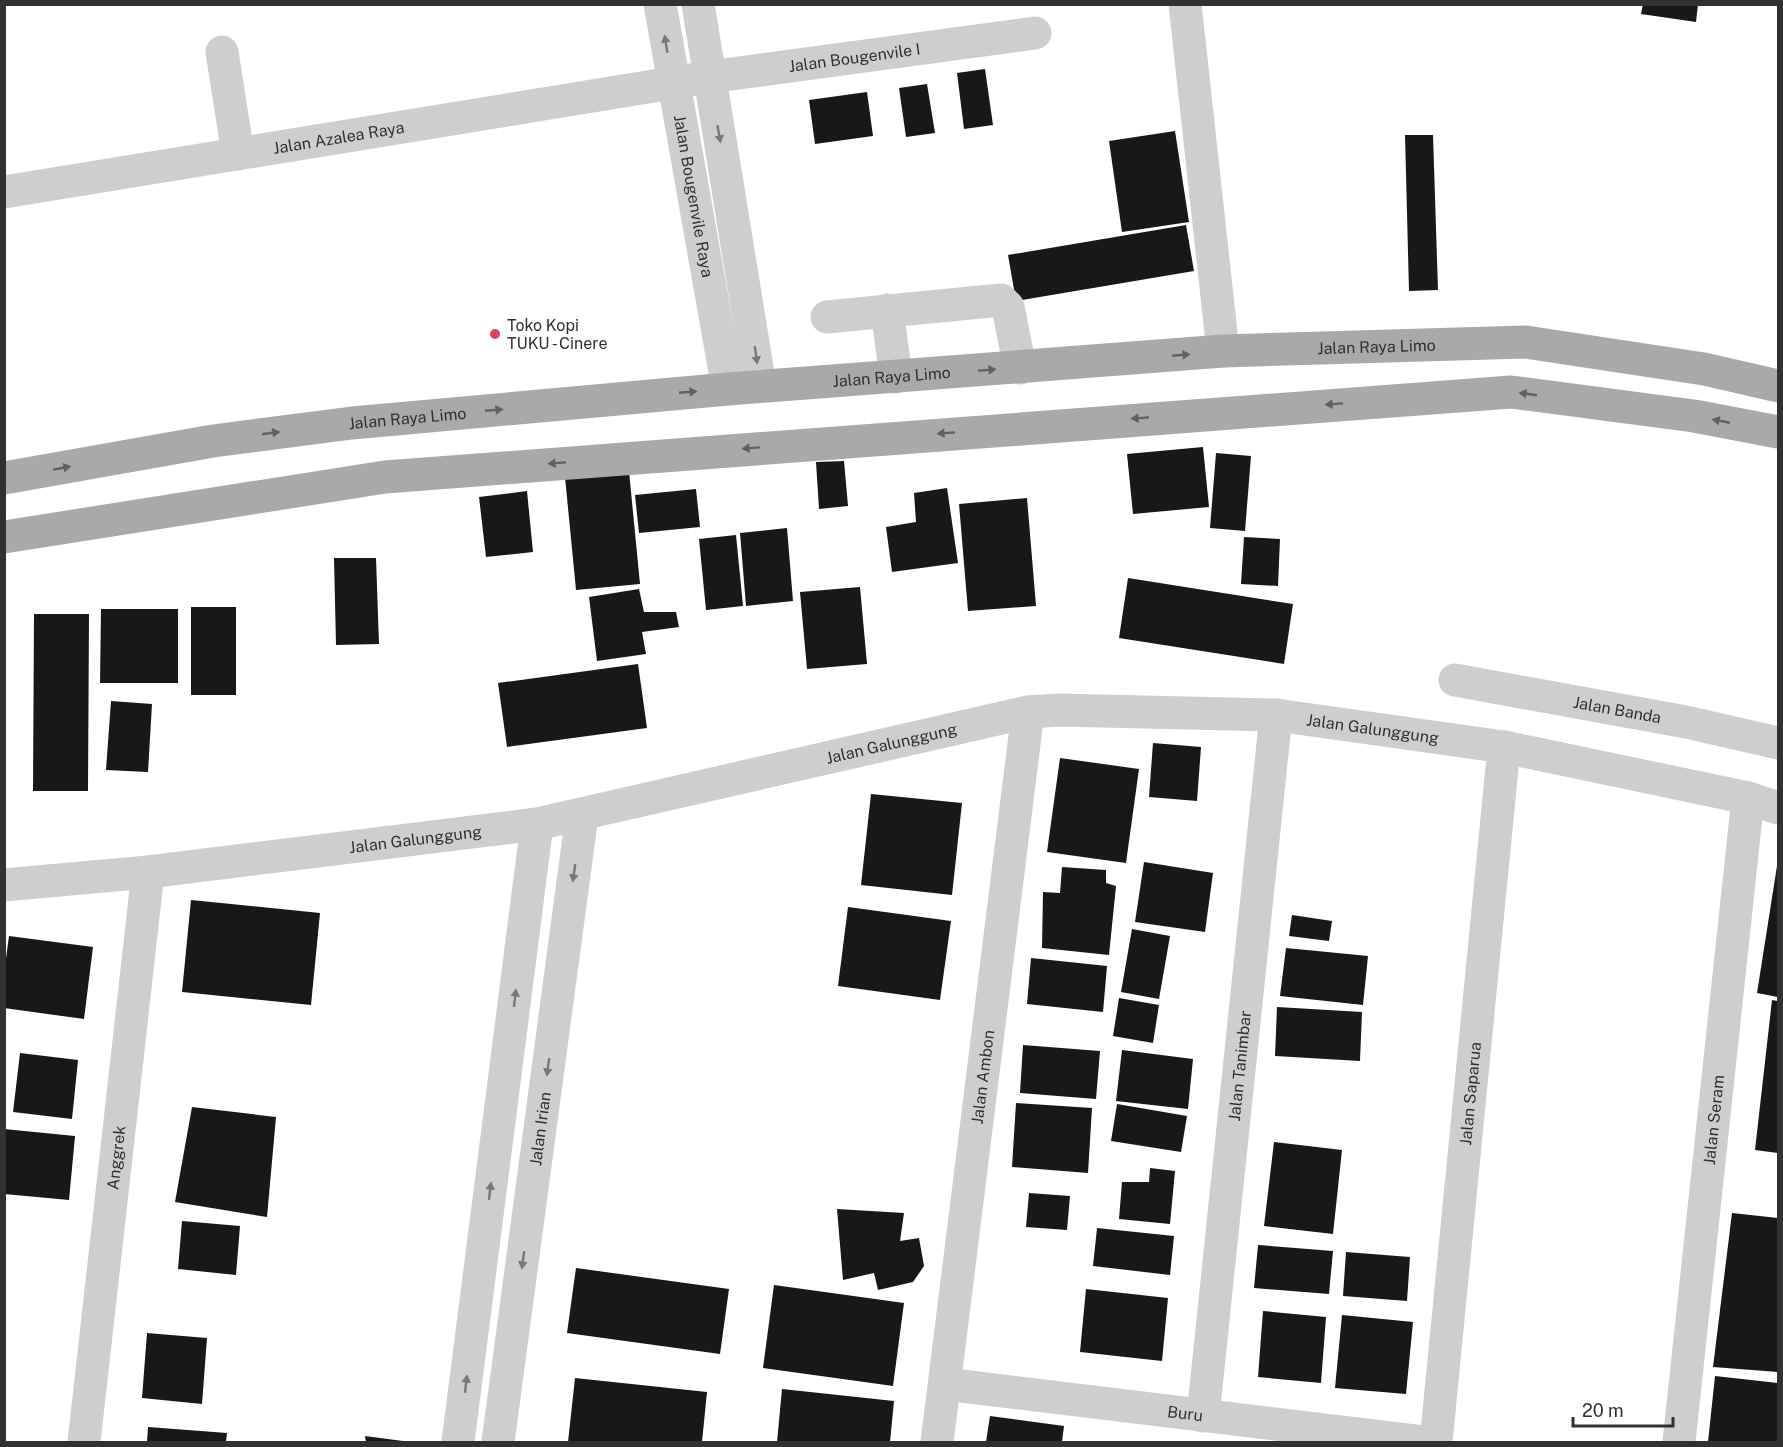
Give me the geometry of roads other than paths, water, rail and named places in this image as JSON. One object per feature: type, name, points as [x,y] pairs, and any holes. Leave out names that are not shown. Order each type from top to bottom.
[{"type":"main road","name":"Jalan Raya Limo","points":[[4,478],[213,441],[352,423],[760,386],[1222,351],[1526,342],[1704,369],[1779,386]]},
{"type":"main road","points":[[4,537],[385,477],[1511,392],[1694,416],[1779,432]]},
{"type":"street","name":"Jalan Bougenvile Raya","points":[[660,4],[728,389]]},
{"type":"street","points":[[698,4],[760,386]]},
{"type":"street","points":[[1185,4],[1222,351]]},
{"type":"street","name":"Jalan Bougenvile I","points":[[673,84],[709,77],[1035,33]]},
{"type":"street","points":[[222,52],[238,154]]},
{"type":"street","name":"Jalan Azalea Raya","points":[[4,192],[673,84]]},
{"type":"street","points":[[827,317],[1001,300],[1008,307],[1020,368]]},
{"type":"street","points":[[887,310],[896,377]]},
{"type":"street","name":"Jalan Banda","points":[[1455,680],[1686,722],[1779,743]]},
{"type":"street","name":"Jalan Galunggung","points":[[4,885],[148,872],[537,824],[1028,712],[1105,710],[1276,715],[1504,747],[1748,798],[1779,808]]},
{"type":"street","name":"Jalan Ambon","points":[[937,1443],[1028,712]]},
{"type":"street","name":"Jalan Tanimbar","points":[[1203,1416],[1276,715]]},
{"type":"street","name":"Jalan Saparua","points":[[1436,1443],[1504,747]]},
{"type":"street","name":"Jalan Seram","points":[[1678,1443],[1748,798]]},
{"type":"street","name":"Jalan Irian","points":[[498,1443],[582,815]]},
{"type":"street","points":[[458,1443],[537,824]]},
{"type":"street","name":"Anggrek","points":[[84,1443],[148,872]]},
{"type":"street","name":"Buru","points":[[945,1384],[1423,1443]]},
{"type":"place","name":"Toko Kopi TUKU - Cinere","points":[[495,334]]}]
